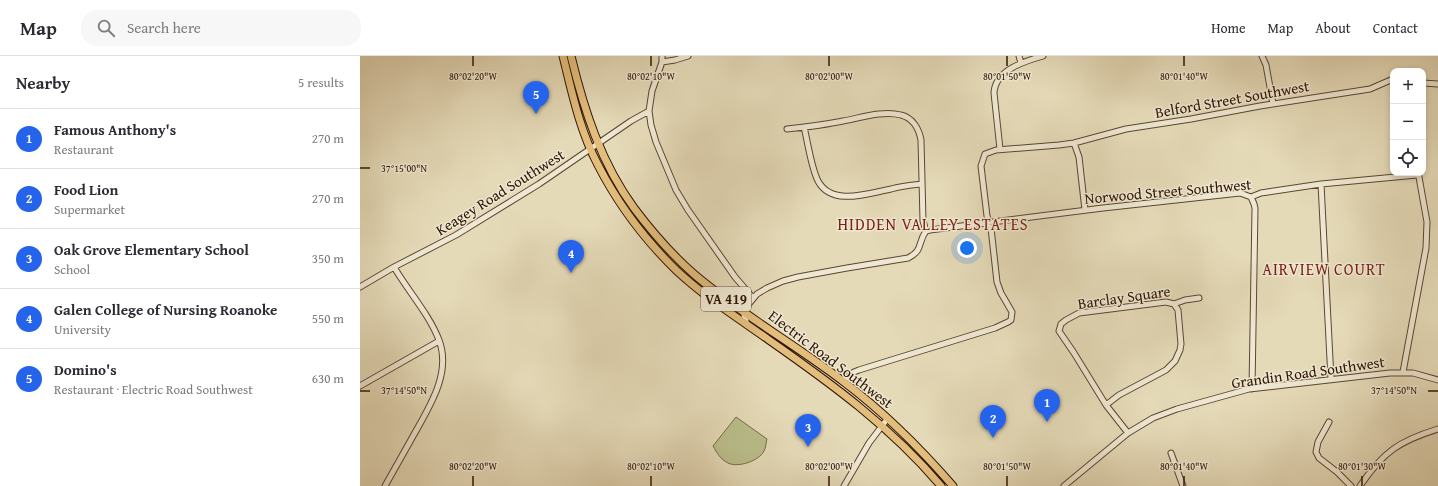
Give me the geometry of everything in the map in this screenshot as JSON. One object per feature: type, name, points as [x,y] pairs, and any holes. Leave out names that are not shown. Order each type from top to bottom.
[{"type":"main road","name":"Electric Road Southwest","points":[[563,56],[577,111],[591,150],[605,178],[618,199],[650,242],[678,272],[694,285],[747,326],[839,390],[882,425],[905,447],[941,486]]},
{"type":"main road","name":"Electric Road Southwest","points":[[571,56],[585,108],[598,144],[624,193],[656,236],[695,275],[743,311],[843,381],[888,418],[911,439],[953,486]]},
{"type":"street","points":[[662,56],[662,62],[652,91],[649,111],[656,142],[680,197],[694,220],[753,298]]},
{"type":"street","points":[[662,62],[688,56]]},
{"type":"street","points":[[1019,56],[1021,63]]},
{"type":"street","points":[[843,381],[859,370],[1011,320],[1012,314],[997,282],[984,193],[982,161],[985,154],[988,152],[1000,149],[994,88],[998,80],[1021,63],[1044,56]]},
{"type":"street","points":[[1262,56],[1266,65],[1273,104]]},
{"type":"street","name":"Belford Street Southwest","points":[[1000,149],[1074,143],[1126,129],[1191,120],[1273,104],[1370,88],[1390,80]]},
{"type":"street","points":[[1426,83],[1438,84]]},
{"type":"street","name":"Keagey Road Southwest","points":[[360,287],[394,267],[456,235],[539,184],[649,111]]},
{"type":"street","points":[[747,326],[743,311],[753,298],[767,288],[779,282],[798,277],[908,258],[919,250],[926,231],[923,221],[920,134],[915,124],[906,117],[888,114],[787,129]]},
{"type":"street","points":[[804,127],[816,176],[821,185],[829,192],[843,196],[857,196],[897,187],[922,184]]},
{"type":"street","points":[[1074,143],[1079,157],[1085,210]]},
{"type":"street","name":"Norwood Street Southwest","points":[[926,231],[1085,210],[1240,193],[1251,197],[1261,193],[1321,184],[1417,175],[1419,177],[1427,222],[1426,248],[1403,372]]},
{"type":"street","points":[[1321,184],[1331,379]]},
{"type":"street","points":[[1251,197],[1254,204],[1252,389]]},
{"type":"street","points":[[385,486],[426,412],[438,384],[442,365],[442,349],[428,318],[394,267]]},
{"type":"street","name":"Barclay Square","points":[[1106,405],[1059,331],[1061,324],[1073,316],[1086,312],[1166,302],[1174,304],[1185,300],[1199,298]]},
{"type":"street","points":[[1128,433],[1106,405],[1119,395],[1166,370],[1175,361],[1181,344],[1178,310],[1174,304]]},
{"type":"street","points":[[360,386],[439,341]]},
{"type":"street","name":"Grandin Road Southwest","points":[[1064,486],[1128,433],[1153,418],[1177,409],[1226,395],[1252,389],[1403,372],[1424,375],[1438,380]]},
{"type":"street","points":[[844,486],[869,443],[888,418]]},
{"type":"street","points":[[1328,422],[1318,442],[1316,452],[1319,458],[1337,472],[1351,486]]},
{"type":"street","points":[[1360,486],[1375,466],[1393,447],[1412,438],[1438,429]]},
{"type":"street","points":[[1171,453],[1183,486]]},
{"type":"green space","points":[[736,417],[767,439],[765,450],[758,458],[748,463],[737,465],[723,460],[713,446]]},
{"type":"place","name":"Domino's","points":[[536,114]]},
{"type":"place","name":"Galen College of Nursing Roanoke","points":[[571,273]]},
{"type":"place","name":"Famous Anthony's","points":[[1047,422]]},
{"type":"place","name":"Food Lion","points":[[993,438]]},
{"type":"place","name":"Oak Grove Elementary School","points":[[808,447]]},
{"type":"district","name":"HIDDEN VALLEY ESTATES","points":[[933,224]]},
{"type":"district","name":"AIRVIEW COURT","points":[[1324,269]]}]
